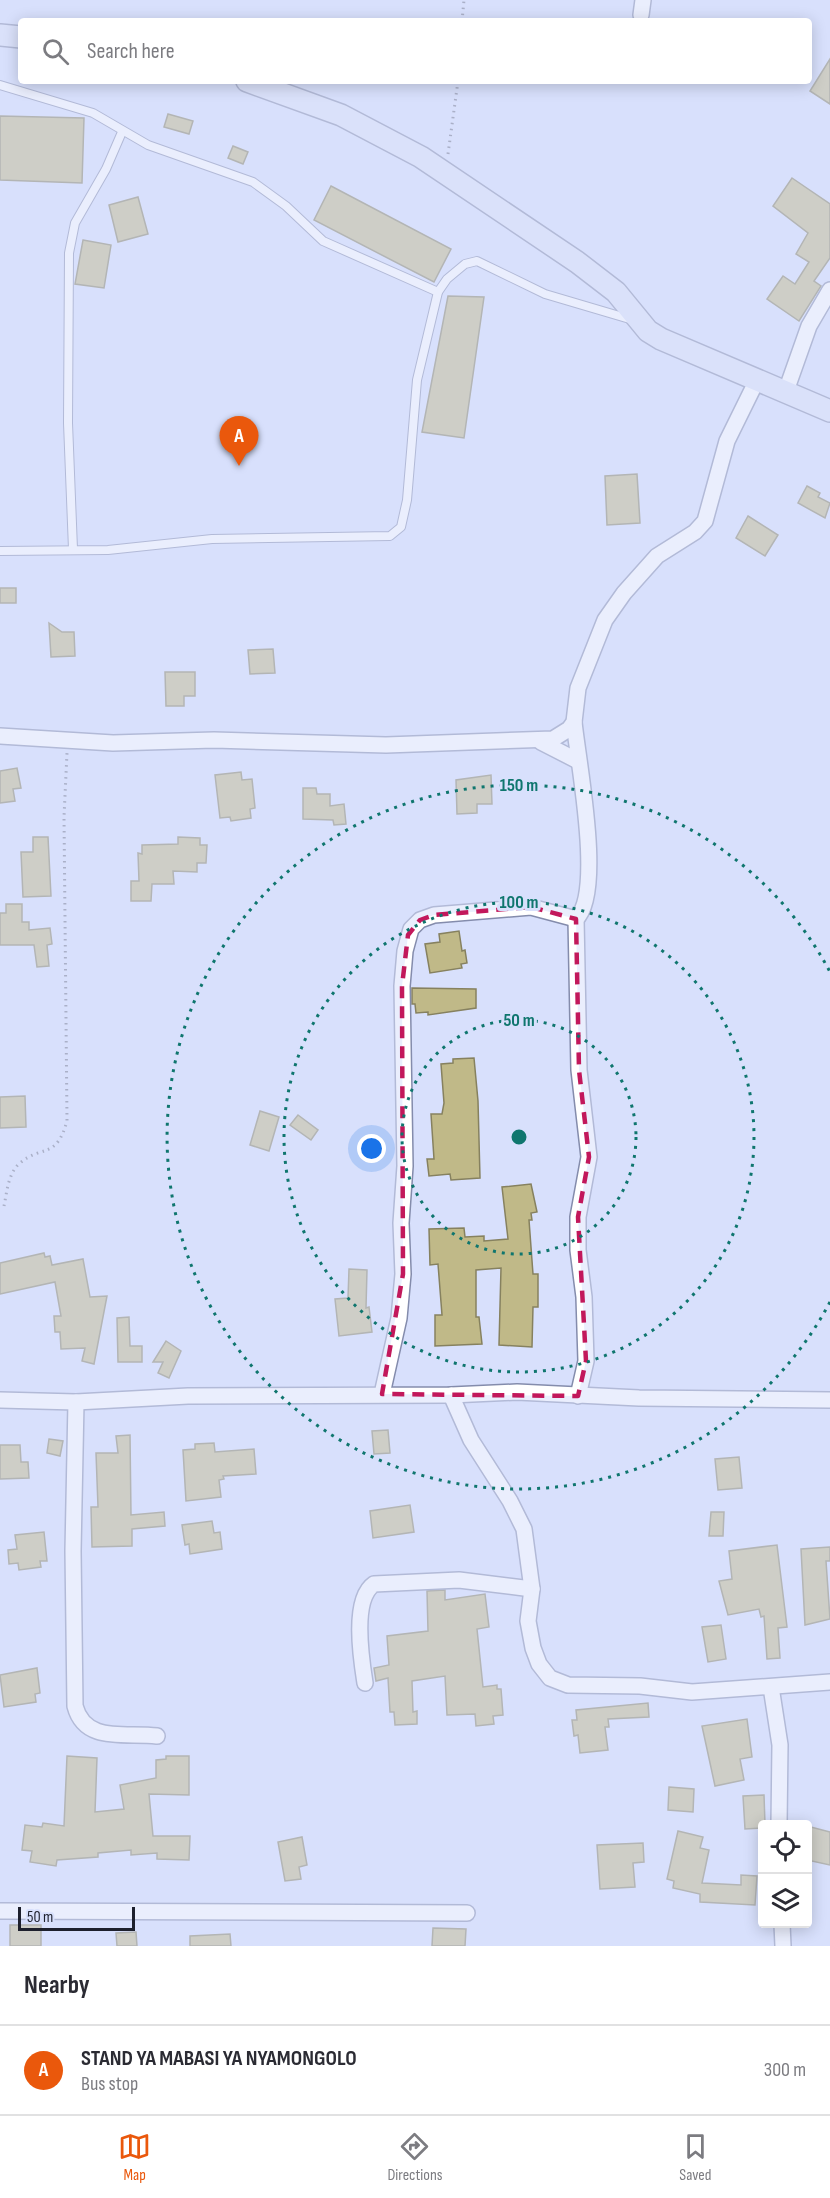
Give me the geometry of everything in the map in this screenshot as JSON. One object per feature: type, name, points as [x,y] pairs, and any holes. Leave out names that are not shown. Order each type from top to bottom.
[{"type":"main road","points":[[0,35],[18,37]]},
{"type":"main road","points":[[255,84],[341,115],[421,157],[577,262],[616,291],[639,321],[661,339],[830,411]]},
{"type":"street","points":[[786,391],[809,326],[830,291]]},
{"type":"street","points":[[576,919],[583,913],[588,899],[589,879],[587,829],[574,722],[578,688],[605,620],[630,585],[657,556],[695,532],[705,521],[727,441],[757,380]]},
{"type":"street","points":[[0,736],[113,742],[214,740],[386,745],[462,741],[541,742],[562,735],[574,722]]},
{"type":"street","points":[[541,742],[561,750],[578,762]]},
{"type":"street","points":[[382,1394],[399,1318],[404,1274],[401,1223],[405,1166],[402,986],[408,935],[425,917],[453,913],[531,907],[576,919]]},
{"type":"street","points":[[576,919],[579,1070],[589,1157],[578,1217],[578,1250],[584,1297],[586,1361],[578,1396]]},
{"type":"street","points":[[0,1400],[76,1402],[188,1396],[451,1395],[517,1392],[578,1396],[830,1400]]},
{"type":"street","points":[[451,1395],[471,1440],[510,1501],[524,1529],[532,1588],[528,1621],[533,1648],[539,1664],[550,1678],[568,1685],[640,1686],[693,1692],[830,1682]]},
{"type":"street","points":[[76,1402],[73,1551],[75,1706],[78,1718],[88,1728],[103,1734],[134,1733],[157,1736]]},
{"type":"street","points":[[365,1683],[362,1660],[362,1601],[368,1588],[374,1584],[459,1580],[532,1588]]},
{"type":"street","points":[[771,1687],[780,1745],[779,1820]]},
{"type":"street","points":[[0,1911],[467,1912]]},
{"type":"street","points":[[782,1928],[783,1946]]},
{"type":"lane","points":[[0,85],[93,113],[122,132],[148,145],[254,182],[286,206],[323,240],[438,292]]},
{"type":"lane","points":[[73,549],[68,402],[69,253],[75,223],[105,169],[122,132]]},
{"type":"lane","points":[[0,551],[108,550],[213,539],[390,536],[401,527],[407,500],[417,380],[438,292],[447,279],[465,264],[477,261],[545,294],[639,321]]},
{"type":"path","points":[[462,18],[464,0]]},
{"type":"path","points":[[445,173],[458,84]]},
{"type":"path","points":[[4,1206],[11,1175],[21,1162],[53,1149],[63,1135],[67,1121],[64,817],[68,739]]},
{"type":"highlighted area","points":[[531,907],[576,919],[579,1070],[589,1157],[578,1217],[586,1361],[578,1396],[382,1394],[403,1274],[402,986],[408,935],[420,920],[434,915]]},
{"type":"building","points":[[830,59],[830,104],[810,91]]},
{"type":"building","points":[[168,114],[193,121],[189,134],[164,127]]},
{"type":"building","points":[[0,116],[84,118],[82,183],[0,180]]},
{"type":"building","points":[[233,146],[248,152],[243,164],[228,158]]},
{"type":"building","points":[[792,178],[830,204],[830,258],[814,281],[821,286],[799,321],[767,299],[783,276],[795,284],[809,262],[796,254],[808,233],[773,206]]},
{"type":"building","points":[[331,186],[451,249],[434,282],[314,220]]},
{"type":"building","points":[[138,197],[148,234],[118,242],[109,205]]},
{"type":"building","points":[[83,240],[111,245],[104,288],[75,284]]},
{"type":"building","points":[[448,296],[484,297],[464,438],[422,432]]},
{"type":"building","points":[[637,474],[640,523],[607,525],[605,476]]},
{"type":"building","points":[[807,486],[820,493],[818,497],[830,503],[825,518],[798,503]]},
{"type":"building","points":[[748,516],[778,535],[765,556],[736,538]]},
{"type":"building","points":[[0,588],[16,588],[16,603],[0,603]]},
{"type":"building","points":[[49,623],[62,632],[74,632],[75,656],[51,657]]},
{"type":"building","points":[[273,649],[275,673],[250,674],[248,650]]},
{"type":"building","points":[[165,672],[195,672],[195,696],[184,696],[184,706],[166,706]]},
{"type":"building","points":[[17,768],[21,788],[13,789],[15,801],[0,803],[0,771]]},
{"type":"building","points":[[241,772],[242,780],[252,779],[255,808],[250,809],[251,818],[231,821],[230,817],[220,818],[215,775]]},
{"type":"building","points":[[491,775],[492,804],[477,804],[477,813],[457,814],[456,780]]},
{"type":"building","points":[[303,788],[316,788],[317,794],[330,794],[330,806],[344,804],[346,824],[334,825],[333,820],[303,819]]},
{"type":"building","points":[[33,837],[48,837],[51,896],[23,897],[21,852],[33,852]]},
{"type":"building","points":[[178,837],[200,838],[200,845],[207,845],[206,863],[197,863],[197,872],[173,871],[174,884],[152,884],[151,901],[131,901],[131,881],[139,881],[138,853],[142,854],[142,845],[178,844]]},
{"type":"building","points":[[6,904],[22,904],[22,922],[29,922],[29,930],[50,928],[52,944],[47,945],[49,966],[37,967],[34,945],[0,945],[0,913],[6,913]]},
{"type":"building","points":[[459,931],[462,951],[465,950],[467,963],[461,964],[462,968],[430,973],[425,944],[440,942],[439,934]]},
{"type":"building","points":[[412,988],[476,989],[476,1008],[428,1015],[428,1012],[416,1013],[415,1004],[412,1004]]},
{"type":"building","points":[[474,1058],[478,1101],[480,1178],[451,1180],[450,1174],[429,1176],[427,1159],[434,1159],[431,1114],[442,1114],[444,1103],[441,1064],[453,1063],[453,1059]]},
{"type":"building","points":[[25,1096],[26,1127],[0,1128],[0,1097]]},
{"type":"building","points":[[260,1111],[279,1117],[269,1151],[250,1145]]},
{"type":"building","points":[[298,1115],[318,1130],[311,1140],[290,1125]]},
{"type":"building","points":[[531,1184],[537,1212],[531,1213],[532,1220],[529,1220],[533,1274],[538,1274],[538,1307],[533,1307],[532,1347],[499,1345],[501,1268],[476,1270],[476,1317],[479,1317],[482,1344],[435,1346],[435,1315],[442,1315],[438,1264],[430,1265],[429,1229],[464,1228],[465,1237],[484,1236],[484,1241],[508,1239],[502,1187]]},
{"type":"building","points":[[44,1253],[45,1257],[50,1256],[52,1265],[83,1259],[90,1297],[107,1296],[94,1364],[82,1361],[85,1348],[61,1349],[60,1332],[55,1332],[54,1316],[61,1316],[55,1282],[0,1294],[0,1263]]},
{"type":"building","points":[[349,1269],[367,1270],[366,1308],[369,1307],[372,1332],[339,1336],[335,1299],[348,1298]]},
{"type":"building","points":[[129,1317],[130,1346],[142,1346],[142,1362],[118,1362],[117,1318]]},
{"type":"building","points":[[166,1341],[181,1351],[169,1378],[158,1373],[163,1362],[153,1362]]},
{"type":"building","points":[[388,1430],[390,1453],[374,1454],[372,1431]]},
{"type":"building","points":[[130,1435],[131,1515],[164,1512],[165,1526],[132,1529],[132,1546],[92,1547],[91,1507],[98,1507],[96,1453],[118,1453],[116,1436]]},
{"type":"building","points":[[49,1439],[63,1441],[60,1456],[47,1453]]},
{"type":"building","points":[[214,1443],[215,1452],[254,1449],[256,1474],[223,1476],[224,1479],[219,1480],[221,1497],[186,1501],[183,1450],[195,1449],[195,1444]]},
{"type":"building","points":[[0,1445],[20,1445],[21,1462],[28,1462],[29,1478],[0,1479]]},
{"type":"building","points":[[739,1457],[742,1488],[718,1490],[715,1459]]},
{"type":"building","points":[[410,1505],[414,1532],[373,1538],[370,1511]]},
{"type":"building","points":[[711,1512],[724,1512],[723,1536],[709,1536]]},
{"type":"building","points":[[212,1521],[214,1533],[220,1532],[222,1549],[190,1554],[189,1544],[185,1545],[182,1525]]},
{"type":"building","points":[[44,1532],[47,1561],[40,1561],[41,1567],[19,1570],[18,1563],[9,1564],[8,1550],[17,1549],[15,1535]]},
{"type":"building","points":[[777,1545],[787,1627],[778,1628],[780,1658],[767,1659],[764,1616],[761,1617],[759,1609],[728,1615],[719,1581],[732,1579],[729,1551]]},
{"type":"building","points":[[830,1547],[830,1561],[826,1561],[830,1619],[805,1625],[801,1549]]},
{"type":"building","points":[[445,1590],[445,1600],[485,1594],[489,1627],[477,1629],[483,1687],[497,1685],[497,1689],[501,1689],[503,1715],[493,1716],[494,1724],[476,1726],[475,1714],[447,1715],[445,1676],[412,1681],[413,1712],[417,1711],[417,1724],[395,1725],[394,1712],[390,1712],[388,1678],[376,1681],[374,1668],[389,1665],[387,1636],[428,1631],[427,1591]]},
{"type":"building","points":[[721,1625],[726,1659],[708,1662],[702,1627]]},
{"type":"building","points":[[37,1668],[40,1693],[35,1694],[36,1702],[4,1707],[0,1675]]},
{"type":"building","points":[[648,1703],[649,1717],[608,1719],[609,1727],[605,1727],[608,1750],[580,1753],[578,1735],[574,1736],[572,1720],[577,1720],[576,1710]]},
{"type":"building","points":[[747,1719],[752,1757],[740,1759],[744,1780],[715,1786],[702,1726]]},
{"type":"building","points":[[67,1756],[97,1758],[95,1812],[124,1809],[120,1785],[156,1778],[156,1760],[166,1759],[166,1756],[189,1756],[189,1795],[149,1794],[153,1836],[190,1836],[189,1860],[157,1859],[157,1853],[131,1855],[131,1850],[98,1853],[98,1857],[57,1860],[56,1866],[30,1862],[32,1851],[22,1850],[25,1825],[42,1827],[43,1823],[64,1826]]},
{"type":"building","points":[[669,1787],[694,1789],[693,1812],[668,1810]]},
{"type":"building","points":[[764,1795],[765,1820],[758,1820],[758,1828],[745,1829],[743,1796]]},
{"type":"building","points":[[812,1827],[830,1832],[830,1865],[812,1861]]},
{"type":"building","points":[[678,1831],[703,1837],[700,1848],[709,1850],[702,1883],[741,1885],[741,1875],[757,1876],[755,1905],[700,1902],[700,1894],[673,1888],[674,1881],[667,1879]]},
{"type":"building","points":[[302,1837],[307,1865],[299,1867],[301,1879],[285,1881],[278,1842]]},
{"type":"building","points":[[643,1843],[644,1862],[633,1863],[635,1887],[600,1889],[597,1845]]},
{"type":"building","points":[[10,1925],[41,1925],[41,1946],[10,1946]]},
{"type":"building","points":[[433,1928],[466,1929],[465,1946],[432,1946]]},
{"type":"building","points":[[136,1932],[137,1946],[117,1946],[116,1933]]},
{"type":"building","points":[[230,1934],[231,1946],[190,1946],[190,1936]]},
{"type":"place","name":"STAND YA MABASI YA NYAMONGOLO","points":[[239,466]]}]
